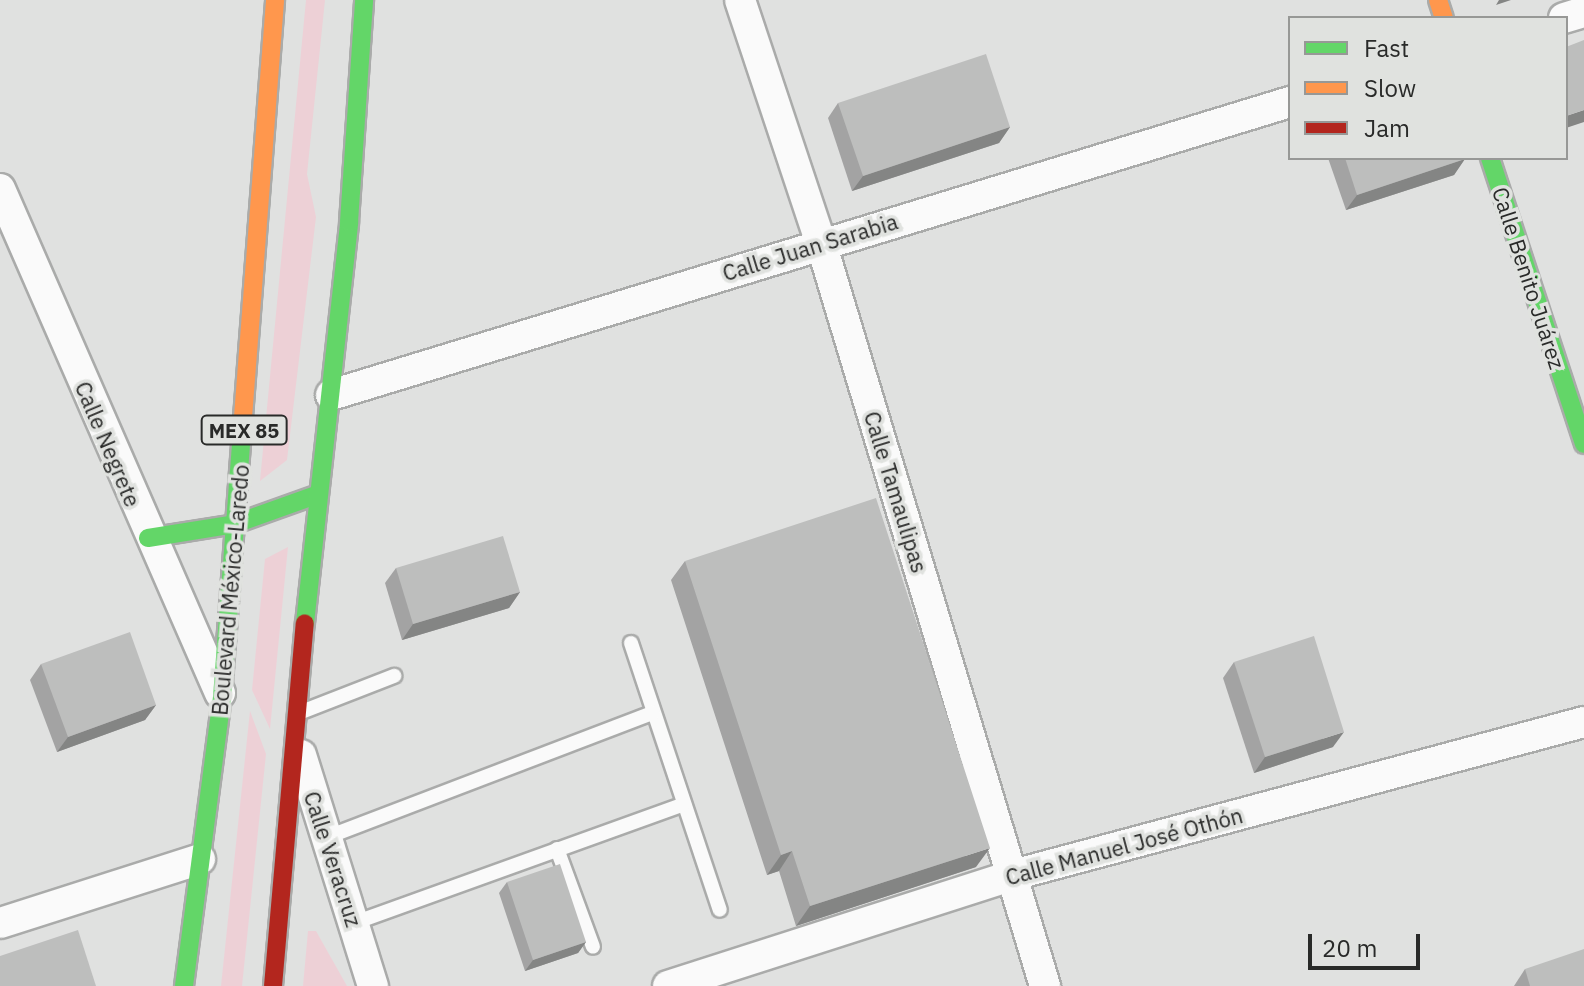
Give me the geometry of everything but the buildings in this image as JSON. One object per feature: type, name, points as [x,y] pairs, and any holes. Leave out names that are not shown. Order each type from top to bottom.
[{"type":"main road","name":"Boulevard México-Laredo","points":[[184,986],[222,697],[275,0]]},
{"type":"main road","points":[[273,986],[316,495],[331,395],[364,0]]},
{"type":"main road","name":"Calle Benito Juárez","points":[[1491,160],[1584,444]]},
{"type":"main road","points":[[148,538],[235,524],[316,495]]},
{"type":"street","name":"Calle Tamaulipas","points":[[740,0],[821,243],[1045,986]]},
{"type":"street","name":"Calle Juan Sarabia","points":[[331,395],[1288,103]]},
{"type":"street","name":"Calle Negrete","points":[[0,189],[148,538],[222,697]]},
{"type":"street","name":"Calle Manuel José Othón","points":[[668,986],[1013,875],[1584,722]]},
{"type":"street","name":"Calle Veracruz","points":[[295,723],[325,839],[373,986]]},
{"type":"street","points":[[0,923],[200,859]]},
{"type":"lane","points":[[631,643],[682,805],[720,910]]},
{"type":"lane","points":[[295,723],[394,676]]},
{"type":"lane","points":[[325,839],[653,713]]},
{"type":"lane","points":[[354,923],[682,805]]},
{"type":"lane","points":[[557,849],[593,947]]},
{"type":"shaded area","points":[[306,0],[325,0],[307,174],[316,217],[287,460],[260,481]]},
{"type":"shaded area","points":[[288,547],[270,729],[252,690],[265,559]]},
{"type":"shaded area","points":[[250,711],[266,754],[242,986],[221,986]]},
{"type":"shaded area","points":[[308,931],[316,931],[347,986],[303,986]]},
{"type":"traffic: fast","points":[[305,623],[349,222],[364,0]]},
{"type":"traffic: fast","points":[[1491,160],[1584,444]]},
{"type":"traffic: fast","points":[[184,986],[222,697],[242,430]]},
{"type":"traffic: fast","points":[[148,538],[235,524],[316,495]]},
{"type":"traffic: slow","points":[[242,430],[275,0]]},
{"type":"traffic: slow","points":[[1438,0],[1443,16]]},
{"type":"traffic: jam","points":[[273,986],[305,623]]}]
